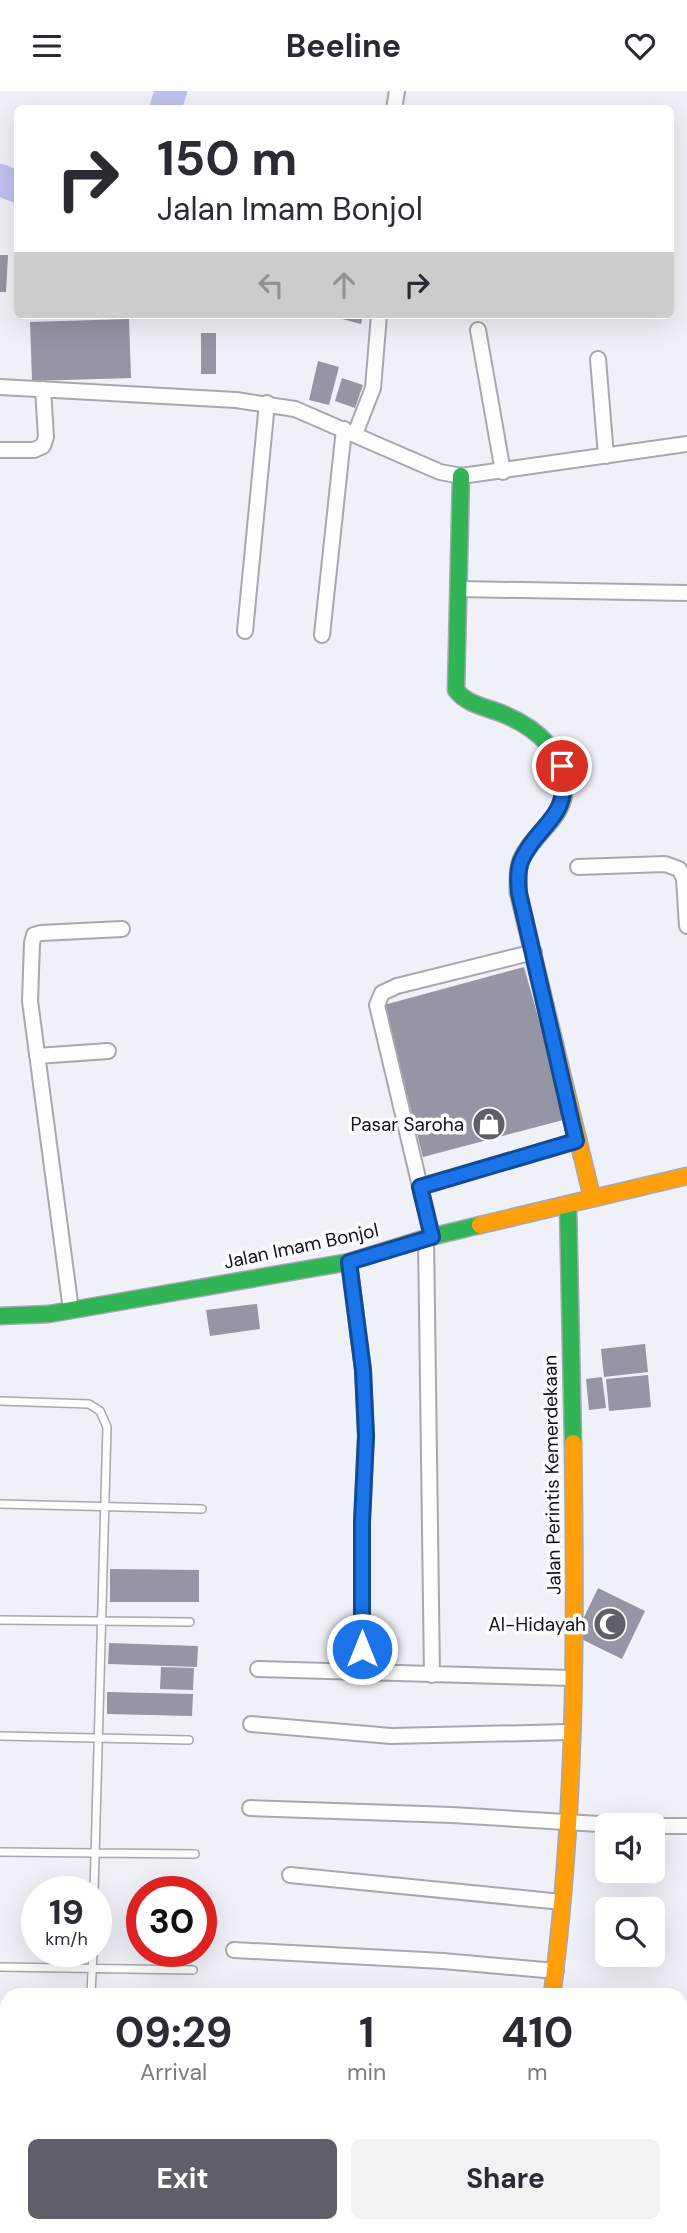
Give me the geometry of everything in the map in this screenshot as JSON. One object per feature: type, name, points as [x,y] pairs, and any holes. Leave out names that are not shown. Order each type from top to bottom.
[{"type":"main road","points":[[461,476],[456,691],[470,702],[526,724],[551,746],[562,766],[565,783],[562,800],[552,820],[523,857],[519,870],[519,893],[576,1141],[592,1197]]},
{"type":"main road","name":"Jalan Imam Bonjol","points":[[0,1316],[71,1310],[349,1262],[429,1238],[687,1176]]},
{"type":"main road","name":"Jalan Perintis Kemerdekaan","points":[[553,1988],[568,1823],[573,1678],[575,1502],[568,1205]]},
{"type":"street","points":[[322,635],[349,432],[373,388],[379,319]]},
{"type":"street","points":[[478,330],[503,472]]},
{"type":"street","points":[[597,359],[606,456]]},
{"type":"street","points":[[0,387],[267,404],[295,409],[440,472],[461,476],[687,444]]},
{"type":"street","points":[[0,450],[34,450],[45,444],[43,389]]},
{"type":"street","points":[[245,631],[267,404]]},
{"type":"street","points":[[458,589],[687,593]]},
{"type":"street","points":[[579,867],[665,864],[679,869],[684,878],[687,926]]},
{"type":"street","points":[[71,1310],[30,1000],[34,935],[122,929]]},
{"type":"street","points":[[432,1675],[429,1238],[420,1187],[377,1005],[382,993],[397,986],[534,952]]},
{"type":"street","points":[[37,1056],[108,1051]]},
{"type":"street","points":[[349,1262],[363,1370],[366,1436],[362,1522],[362,1674]]},
{"type":"street","points":[[258,1669],[573,1678]]},
{"type":"street","points":[[251,1724],[391,1736],[570,1732]]},
{"type":"street","points":[[250,1808],[452,1815],[595,1824]]},
{"type":"street","points":[[665,1826],[687,1826]]},
{"type":"street","points":[[290,1875],[562,1902]]},
{"type":"street","points":[[234,1950],[430,1960],[556,1971]]},
{"type":"lane","points":[[420,1187],[576,1141]]},
{"type":"lane","points":[[0,1401],[89,1404],[100,1411],[107,1427],[94,1876]]},
{"type":"lane","points":[[0,1504],[202,1509]]},
{"type":"lane","points":[[0,1620],[190,1622]]},
{"type":"lane","points":[[0,1735],[189,1740]]},
{"type":"lane","points":[[0,1852],[195,1854]]},
{"type":"lane","points":[[0,1967],[193,1970]]},
{"type":"lane","points":[[91,1988],[92,1968]]},
{"type":"building","points":[[0,255],[8,255],[6,292],[0,292]]},
{"type":"building","points":[[129,319],[131,378],[32,381],[30,322]]},
{"type":"building","points":[[342,319],[362,319],[361,324]]},
{"type":"building","points":[[201,333],[216,333],[216,374],[201,374]]},
{"type":"building","points":[[318,361],[339,367],[329,405],[309,400]]},
{"type":"building","points":[[342,378],[363,385],[355,408],[335,401]]},
{"type":"building","points":[[524,967],[567,1119],[423,1157],[384,1005]]},
{"type":"building","points":[[257,1304],[260,1329],[210,1336],[206,1310]]},
{"type":"building","points":[[645,1344],[648,1372],[604,1377],[601,1349]]},
{"type":"building","points":[[648,1375],[651,1407],[609,1411],[606,1379]]},
{"type":"building","points":[[602,1377],[606,1408],[589,1410],[586,1379]]},
{"type":"building","points":[[110,1569],[199,1570],[199,1602],[110,1602]]},
{"type":"building","name":"Al-Hidayah","points":[[598,1588],[645,1611],[622,1659],[575,1636]]},
{"type":"building","points":[[109,1643],[198,1646],[197,1667],[108,1664]]},
{"type":"building","points":[[161,1667],[194,1668],[193,1690],[160,1689]]},
{"type":"building","points":[[107,1692],[193,1694],[192,1716],[107,1714]]},
{"type":"waterway","points":[[166,105],[171,91]]},
{"type":"waterway","points":[[0,180],[14,185]]},
{"type":"traffic: fast","points":[[461,476],[456,690],[471,702],[503,714],[538,734],[555,754],[564,779],[562,803],[552,820],[526,851],[518,876],[518,892],[555,1045]]},
{"type":"traffic: fast","points":[[568,1205],[573,1443]]},
{"type":"traffic: fast","points":[[0,1316],[49,1314],[349,1262],[426,1238],[480,1225]]},
{"type":"traffic: slow","points":[[555,1045],[592,1197]]},
{"type":"traffic: slow","points":[[480,1225],[687,1176]]},
{"type":"traffic: slow","points":[[553,1988],[566,1858],[573,1719],[573,1443]]},
{"type":"place","name":"Pasar Saroha","points":[[489,1124]]},
{"type":"place","name":"Al-Hidayah","points":[[610,1624]]},
{"type":"route","points":[[362,1649],[362,1522],[366,1436],[363,1370],[349,1262],[432,1237],[420,1187],[576,1141],[519,893],[520,863],[552,820],[562,800],[565,783],[562,766]]}]
